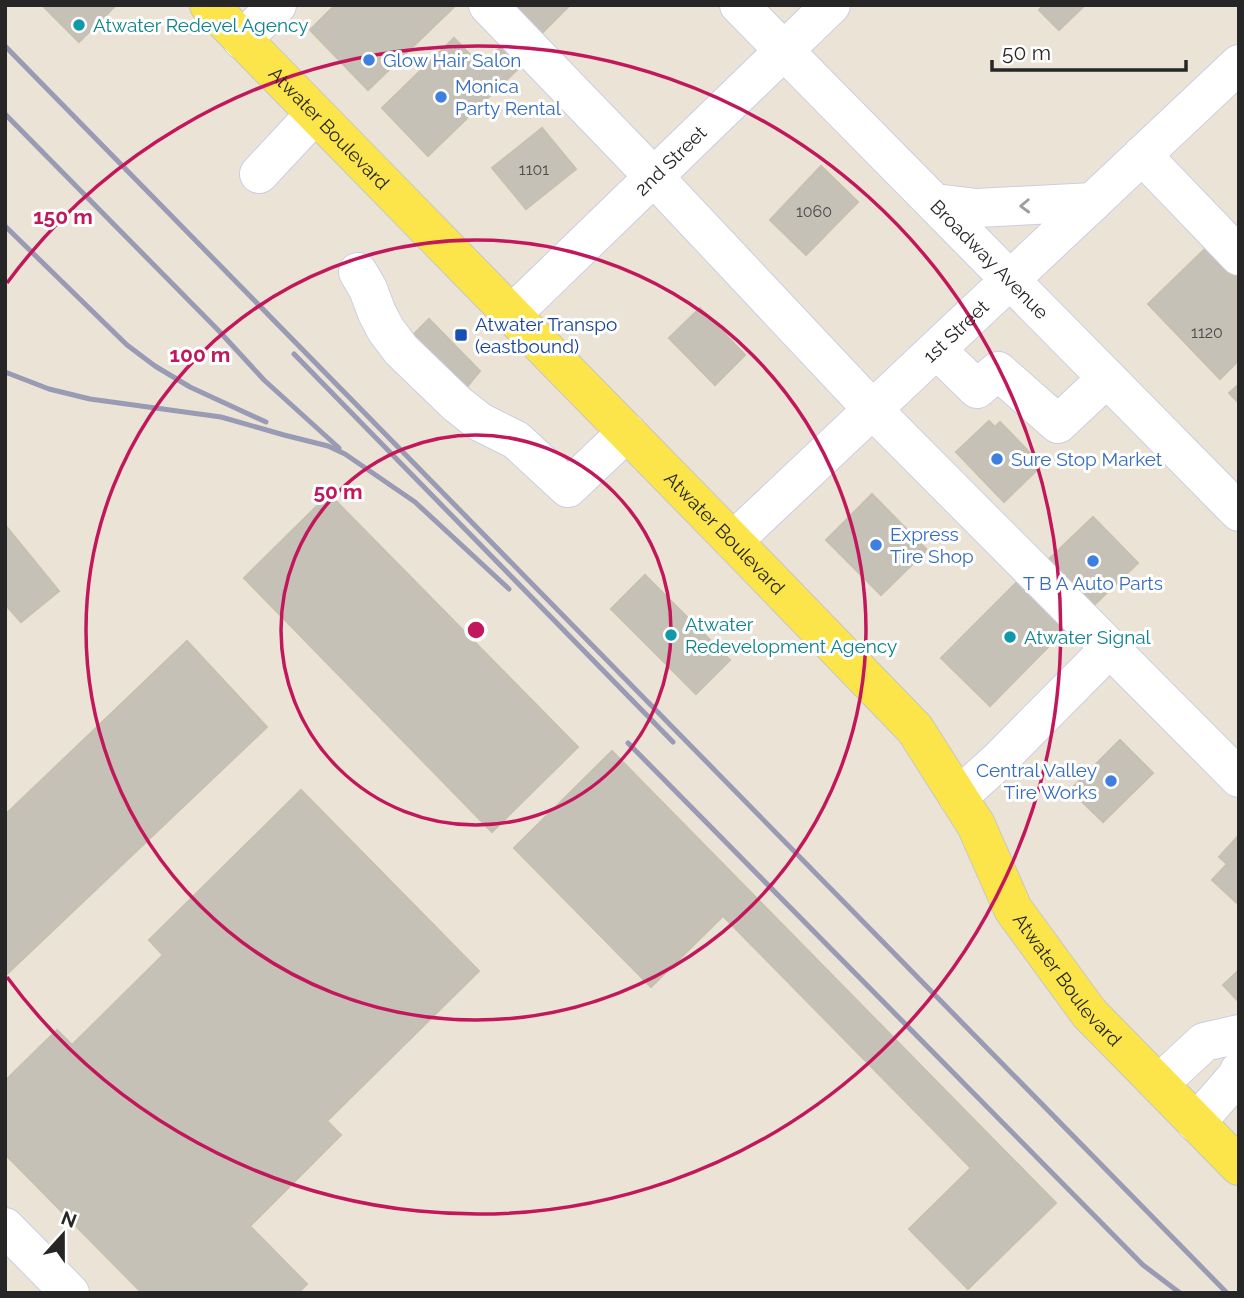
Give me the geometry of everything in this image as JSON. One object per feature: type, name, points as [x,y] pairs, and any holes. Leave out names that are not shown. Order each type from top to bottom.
[{"type":"main road","name":"Atwater Boulevard","points":[[209,5],[915,729],[976,825],[1013,909],[1089,1013],[1239,1166]]},
{"type":"street","points":[[242,40],[277,5]]},
{"type":"street","points":[[488,5],[873,410],[1239,778]]},
{"type":"street","name":"Broadway Avenue","points":[[740,5],[1239,512]]},
{"type":"street","name":"2nd Street","points":[[512,315],[831,5]]},
{"type":"street","name":"1st Street","points":[[733,541],[1239,64]]},
{"type":"street","points":[[259,174],[315,114]]},
{"type":"street","points":[[1142,155],[1239,256]]},
{"type":"street","points":[[935,203],[977,208],[1093,202]]},
{"type":"street","points":[[358,272],[368,289],[376,313],[401,350],[457,404],[480,422],[516,440],[568,488],[626,432]]},
{"type":"street","points":[[937,349],[977,388],[998,371],[1058,424],[1107,378]]},
{"type":"street","points":[[958,797],[998,762],[1099,659]]},
{"type":"street","points":[[1158,1084],[1204,1042],[1239,1034]]},
{"type":"street","points":[[1196,1123],[1239,1071]]},
{"type":"street","points":[[5,1227],[70,1293]]},
{"type":"building","name":"Atwater Redevel Agency","points":[[42,5],[113,5],[114,7],[79,42]]},
{"type":"building","name":"Glow Hair Salon","points":[[335,5],[456,5],[368,90],[310,30]]},
{"type":"building","points":[[504,5],[570,5],[537,38]]},
{"type":"building","points":[[1044,5],[1085,5],[1059,30],[1039,10]]},
{"type":"building","name":"Monica Party Rental","points":[[454,38],[481,66],[505,43],[524,63],[428,156],[382,108]]},
{"type":"building","points":[[542,128],[576,169],[526,209],[492,168]]},
{"type":"building","points":[[821,166],[858,202],[806,255],[770,220]]},
{"type":"building","points":[[1210,244],[1239,274],[1239,360],[1220,379],[1148,304]]},
{"type":"building","points":[[700,308],[745,355],[715,385],[669,338]]},
{"type":"building","points":[[429,319],[480,371],[462,393],[411,337]]},
{"type":"building","points":[[1239,384],[1239,403],[1229,393]]},
{"type":"building","name":"Sure Stop Market","points":[[989,421],[995,427],[1000,422],[1034,457],[1029,462],[1037,470],[1004,502],[956,452]]},
{"type":"building","points":[[329,494],[578,747],[492,832],[244,578]]},
{"type":"building","name":"Express Tire Shop","points":[[872,494],[927,550],[881,595],[826,540]]},
{"type":"building","name":"T B A Auto Parts","points":[[1093,517],[1138,563],[1093,606],[1048,560]]},
{"type":"building","points":[[5,525],[59,591],[21,622],[5,604]]},
{"type":"building","name":"Atwater Redevelopment Agency","points":[[645,575],[730,660],[696,694],[611,609]]},
{"type":"building","name":"Atwater Signal","points":[[1023,576],[1071,624],[990,706],[941,658]]},
{"type":"building","points":[[187,641],[267,727],[5,976],[5,815]]},
{"type":"building","name":"Central Valley Tire Works","points":[[1120,740],[1153,773],[1103,822],[1070,790]]},
{"type":"building","points":[[612,751],[1056,1203],[968,1289],[909,1229],[971,1168],[723,916],[651,987],[514,848]]},
{"type":"building","points":[[301,790],[479,971],[327,1121],[341,1135],[250,1226],[307,1284],[298,1293],[142,1293],[5,1154],[5,1081],[57,1030],[72,1045],[163,955],[149,940]]},
{"type":"building","points":[[1239,835],[1238,904],[1212,880],[1227,864],[1219,857]]},
{"type":"building","points":[[1239,970],[1239,1002],[1223,985]]},
{"type":"railway","points":[[5,46],[1227,1293]]},
{"type":"railway","points":[[5,114],[264,380],[339,448]]},
{"type":"railway","points":[[5,226],[127,345],[190,387],[266,422]]},
{"type":"railway","points":[[294,354],[673,742]]},
{"type":"railway","points":[[5,372],[49,389],[90,399],[221,417],[328,446],[345,454],[415,502],[509,589]]},
{"type":"railway","points":[[628,743],[1143,1265],[1180,1293]]},
{"type":"place","name":"Atwater Redevel Agency","points":[[79,25]]},
{"type":"place","name":"Glow Hair Salon","points":[[369,60]]},
{"type":"place","name":"Monica Party Rental","points":[[441,97]]},
{"type":"place","name":"Atwater Transpo (eastbound)","points":[[461,335]]},
{"type":"place","name":"Sure Stop Market","points":[[997,459]]},
{"type":"place","name":"Express Tire Shop","points":[[876,545]]},
{"type":"place","name":"T B A Auto Parts","points":[[1093,561]]},
{"type":"place","name":"Atwater Redevelopment Agency","points":[[671,635]]},
{"type":"place","name":"Atwater Signal","points":[[1010,637]]},
{"type":"place","name":"Central Valley Tire Works","points":[[1111,781]]}]
